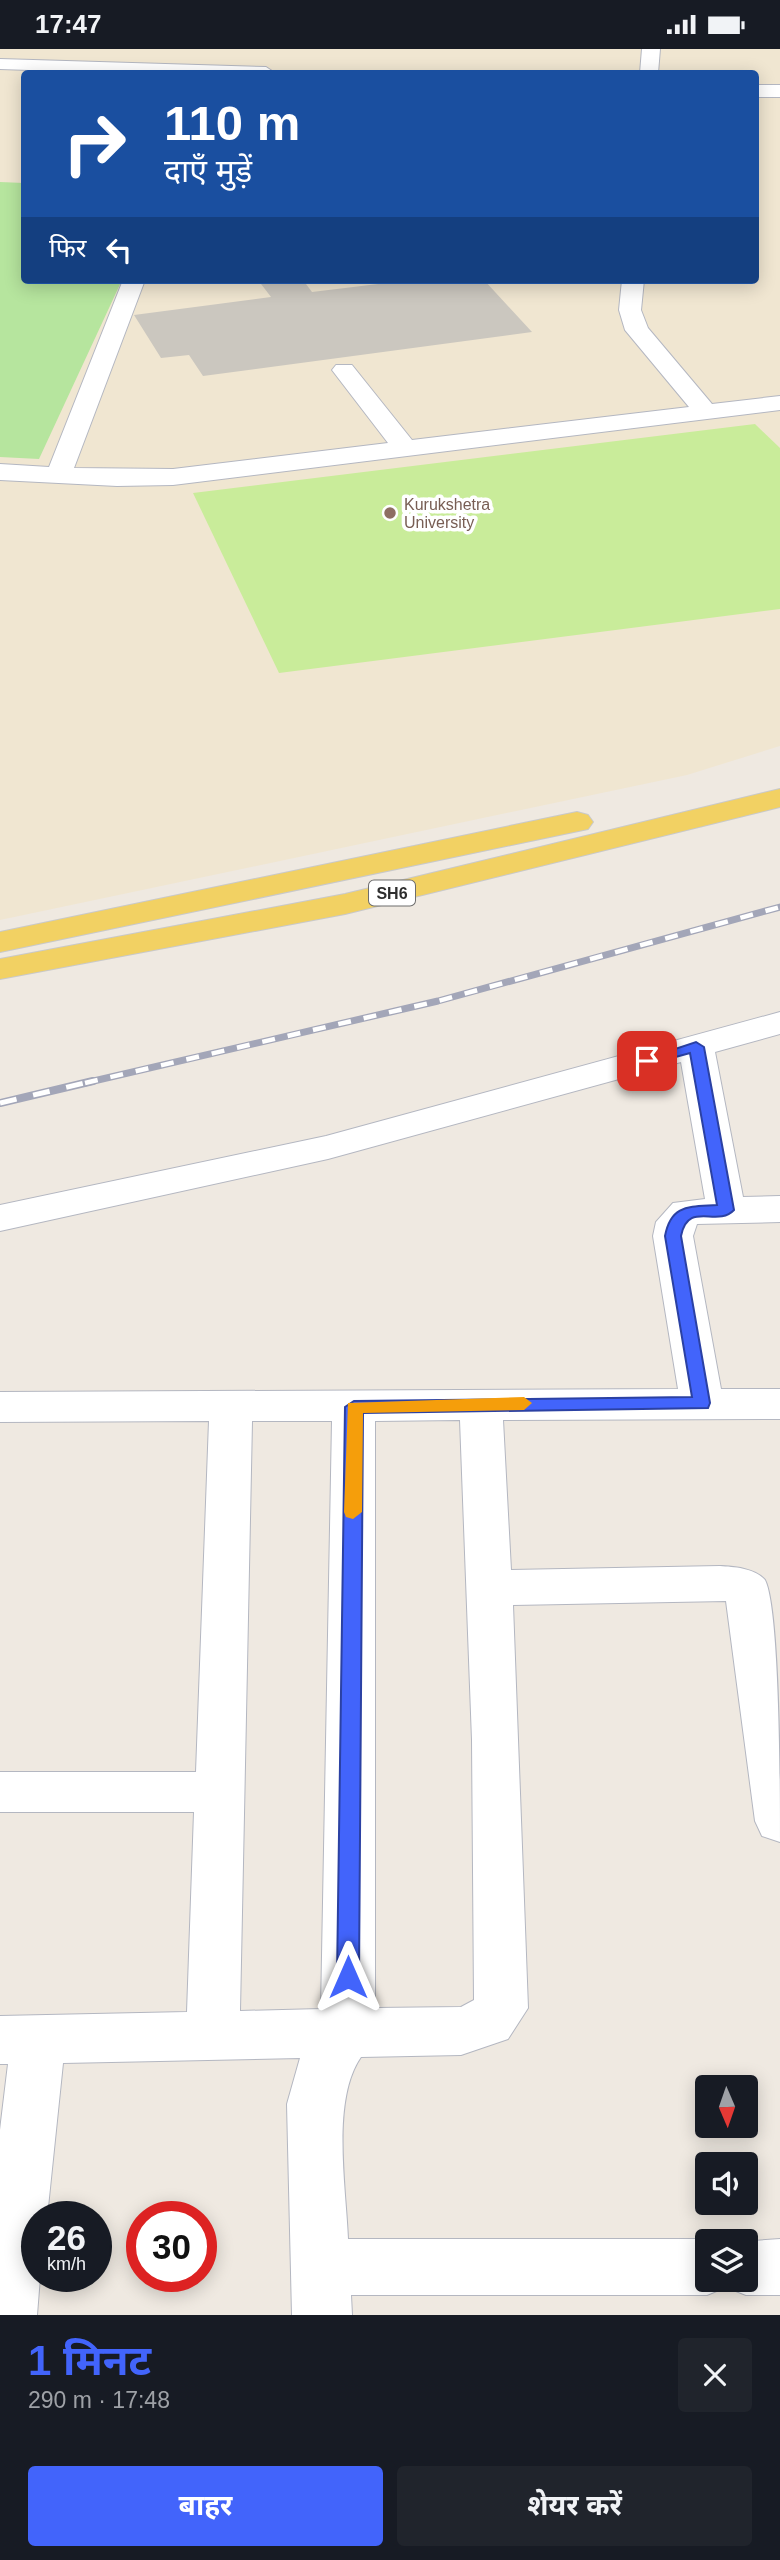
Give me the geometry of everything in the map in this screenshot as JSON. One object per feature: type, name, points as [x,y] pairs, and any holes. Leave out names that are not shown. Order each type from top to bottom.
[{"type":"main road","name":"SH6","points":[[0,942],[642,808],[780,772]]},
{"type":"main road","name":"SH6","points":[[0,969],[345,904],[780,798]]},
{"type":"street","points":[[225,70],[235,49]]},
{"type":"street","points":[[649,70],[652,49]]},
{"type":"street","points":[[0,64],[149,70]]},
{"type":"street","points":[[759,91],[780,92]]},
{"type":"street","points":[[59,475],[132,284]]},
{"type":"street","points":[[633,284],[630,310],[637,330],[706,412]]},
{"type":"street","points":[[344,370],[406,449]]},
{"type":"street","points":[[0,472],[173,477],[780,403]]},
{"type":"street","points":[[0,1218],[328,1147],[780,1023]]},
{"type":"street","points":[[696,1047],[726,1210]]},
{"type":"street","points":[[702,1403],[673,1236],[676,1222],[687,1212],[780,1209]]},
{"type":"street","points":[[7,2315],[19,2039],[461,2031],[489,2022],[500,2008],[496,1740],[481,1403]]},
{"type":"street","points":[[0,1407],[231,1408],[481,1403],[780,1403]]},
{"type":"street","points":[[354,1407],[348,2031],[326,2062],[315,2104],[322,2291],[695,2268]]},
{"type":"street","points":[[213,2035],[231,1408]]},
{"type":"street","points":[[489,1588],[720,1583],[739,1585],[748,1591],[780,1821]]},
{"type":"street","points":[[0,1792],[219,1792]]},
{"type":"street","points":[[758,2267],[780,2267]]},
{"type":"shaded area","name":"Kurukshetra University","points":[[0,49],[780,49],[780,746],[687,775],[0,920]]},
{"type":"green space","points":[[0,182],[21,183],[21,284],[120,284],[39,459],[0,457]]},
{"type":"green space","points":[[755,424],[780,448],[780,609],[279,673],[193,493]]},
{"type":"building","points":[[261,284],[306,284],[312,292],[378,284],[488,284],[532,332],[203,376],[189,355],[161,358],[134,315],[271,297]]},
{"type":"railway","points":[[85,1083],[438,1001],[780,907]]},
{"type":"railway","points":[[0,1103],[93,1081]]},
{"type":"slow traffic","points":[[353,1512],[354,1407],[524,1403]]},
{"type":"place","name":"Kurukshetra University","points":[[390,513]]},
{"type":"route","points":[[348,1977],[354,1407],[481,1403],[702,1403],[673,1236],[676,1222],[687,1212],[726,1210],[696,1047],[647,1061]]}]
